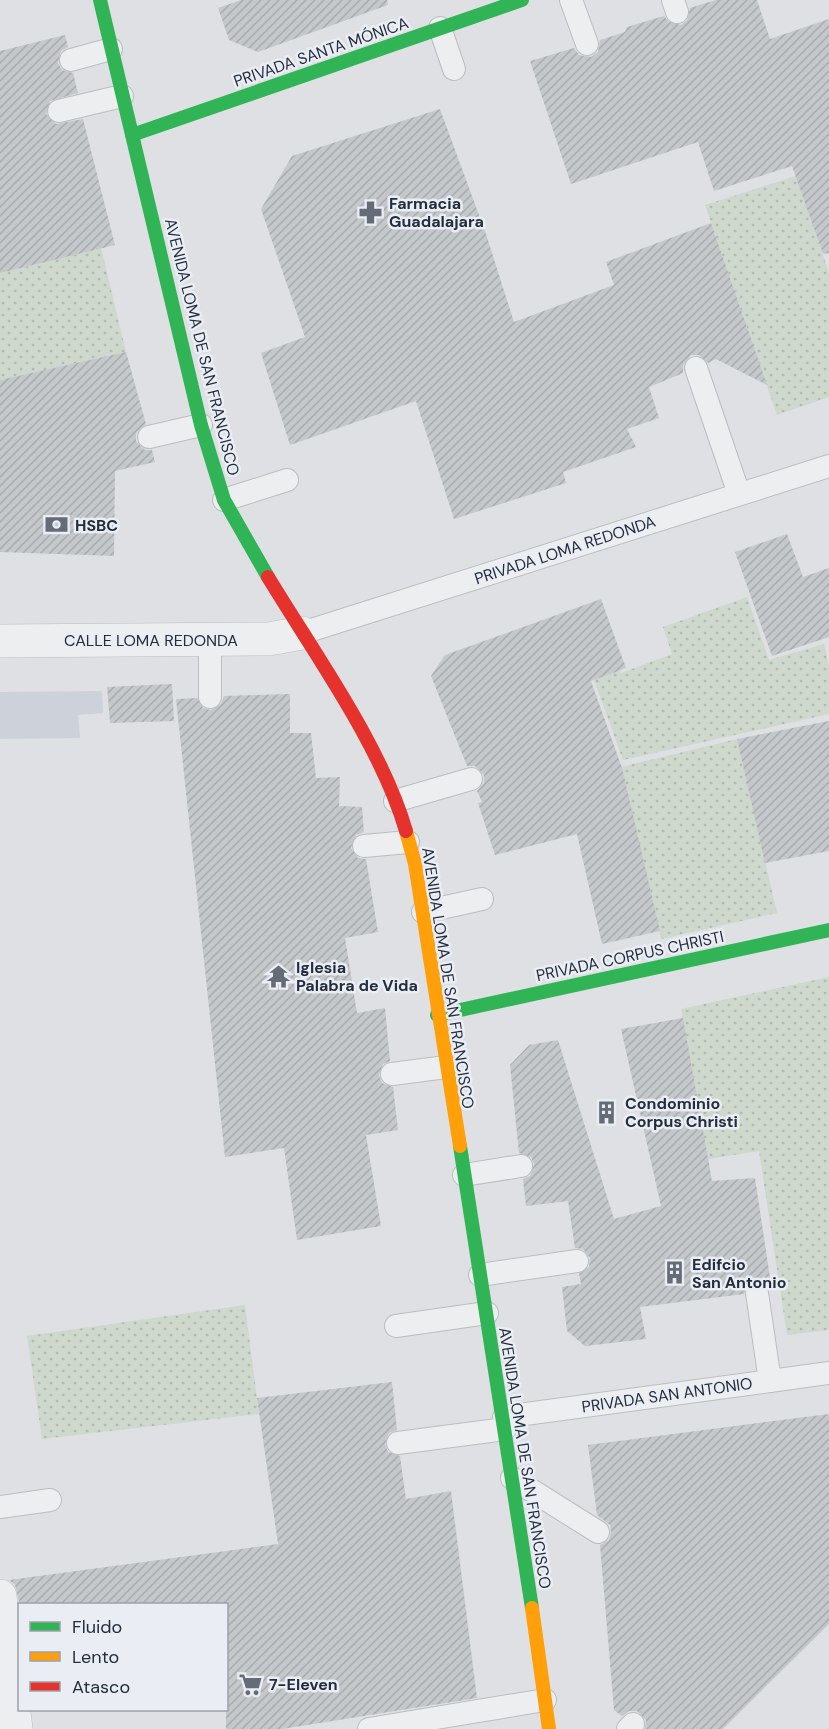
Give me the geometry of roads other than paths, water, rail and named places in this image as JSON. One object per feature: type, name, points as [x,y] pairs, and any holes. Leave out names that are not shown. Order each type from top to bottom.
[{"type":"street","name":"AVENIDA LOMA DE SAN FRANCISCO","points":[[100,0],[201,426],[224,500],[238,528],[362,729],[395,801],[408,842],[423,912],[437,1015],[505,1423],[549,1729]]},
{"type":"street","name":"PRIVADA SANTA MÓNICA","points":[[132,135],[510,2]]},
{"type":"street","name":"CALLE LOMA REDONDA","points":[[0,641],[269,639],[302,633]]},
{"type":"street","name":"PRIVADA CORPUS CHRISTI","points":[[437,1015],[829,930]]},
{"type":"street","points":[[0,1596],[12,1634],[16,1729]]},
{"type":"lane","points":[[572,0],[587,44]]},
{"type":"lane","points":[[440,28],[454,69]]},
{"type":"lane","points":[[71,60],[111,50]]},
{"type":"lane","points":[[58,111],[122,96]]},
{"type":"lane","points":[[696,368],[739,494]]},
{"type":"lane","points":[[149,436],[201,426]]},
{"type":"lane","name":"PRIVADA LOMA REDONDA","points":[[302,633],[829,466]]},
{"type":"lane","points":[[224,500],[287,480]]},
{"type":"lane","points":[[210,639],[210,697]]},
{"type":"lane","points":[[395,801],[471,778]]},
{"type":"lane","points":[[364,846],[408,842]]},
{"type":"lane","points":[[423,912],[482,899]]},
{"type":"lane","points":[[392,1074],[446,1067]]},
{"type":"lane","points":[[464,1175],[521,1166]]},
{"type":"lane","points":[[480,1275],[577,1261]]},
{"type":"lane","points":[[757,1293],[770,1381]]},
{"type":"lane","points":[[396,1326],[487,1313]]},
{"type":"lane","name":"PRIVADA SAN ANTONIO","points":[[399,1443],[505,1423],[829,1373]]},
{"type":"lane","points":[[512,1478],[598,1532]]},
{"type":"lane","points":[[0,1507],[50,1500]]},
{"type":"lane","points":[[369,1729],[545,1700]]},
{"type":"place","name":"Farmacia Guadalajara","points":[[371,212]]},
{"type":"place","name":"HSBC","points":[[57,525]]},
{"type":"place","name":"Iglesia Palabra de Vida","points":[[278,976]]},
{"type":"place","name":"Condominio Corpus Christi","points":[[607,1112]]},
{"type":"place","name":"Edifcio San Antonio","points":[[674,1273]]},
{"type":"place","name":"7-Eleven","points":[[251,1684]]}]
